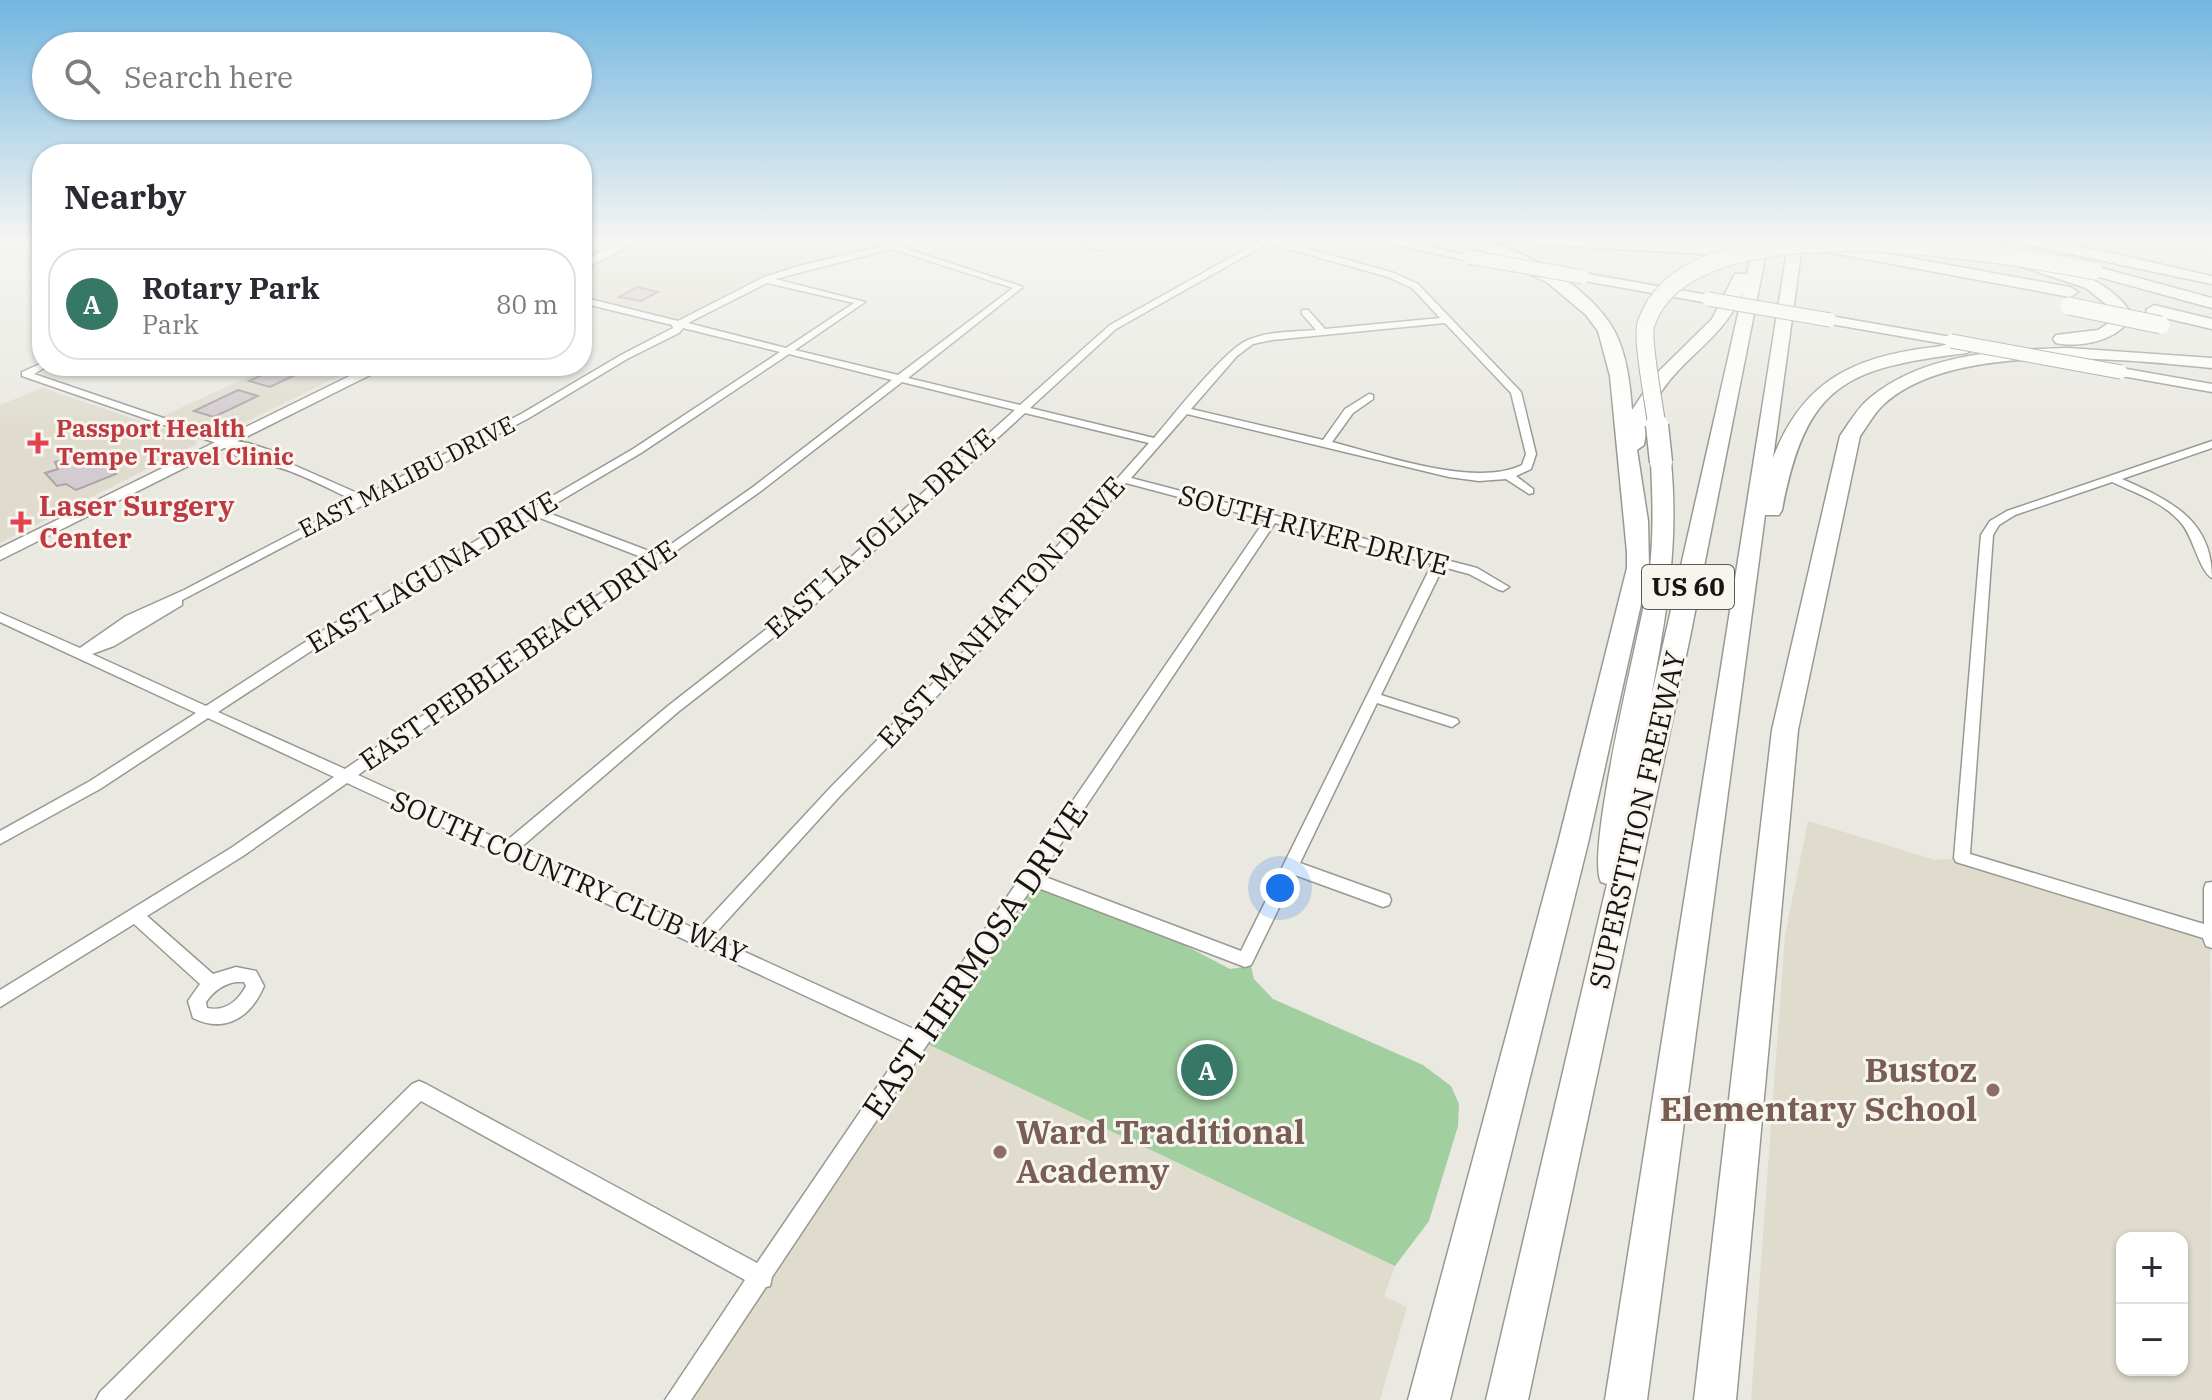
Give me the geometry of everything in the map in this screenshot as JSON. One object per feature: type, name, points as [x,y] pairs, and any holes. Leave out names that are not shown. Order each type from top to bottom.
[{"type":"highway","points":[[1580,303],[1599,322],[1615,353],[1634,480]]},
{"type":"highway","points":[[1610,936],[1614,829],[1665,547],[1661,462],[1646,348],[1647,317],[1654,303]]},
{"type":"highway","points":[[1429,1400],[1611,692],[1638,568],[1639,529],[1634,480],[1636,428],[1649,393],[1658,379],[1723,316],[1729,303]]},
{"type":"highway","name":"SUPERSTITION FREEWAY","points":[[1507,1400],[1675,652],[1747,303]]},
{"type":"highway","name":"SUPERSTITION FREEWAY","points":[[1626,1400],[1721,736],[1804,303]]},
{"type":"highway","points":[[2090,303],[2158,318],[2212,324]]},
{"type":"highway","points":[[1721,736],[1760,585],[1776,487],[1793,432],[1810,402],[1850,375],[1896,359],[1943,351],[2100,335],[2120,322],[2121,310],[2115,303]]},
{"type":"highway","points":[[2158,318],[2212,337]]},
{"type":"highway","points":[[1715,1400],[1785,730],[1850,436],[1871,405],[1899,384],[1943,368],[1980,360],[2070,352],[2212,363]]},
{"type":"main road","points":[[1733,303],[2212,388]]},
{"type":"main road","points":[[0,555],[361,376]]},
{"type":"street","points":[[595,303],[1156,442]]},
{"type":"street","name":"EAST MALIBU DRIVE","points":[[80,655],[169,609],[188,593],[525,416],[722,303]]},
{"type":"street","name":"EAST LAGUNA DRIVE","points":[[0,838],[95,785],[335,629],[637,451],[859,303]]},
{"type":"street","name":"EAST PEBBLE BEACH DRIVE","points":[[0,999],[137,917],[237,852],[658,559],[757,489],[998,303]]},
{"type":"street","name":"EAST LA JOLLA DRIVE","points":[[508,849],[673,709],[806,605],[1113,327],[1154,303]]},
{"type":"street","points":[[1184,410],[1449,474],[1487,479],[1510,477],[1527,467],[1531,454],[1516,392],[1431,303]]},
{"type":"street","points":[[1305,312],[1323,332]]},
{"type":"street","name":"EAST MANHATTON DRIVE","points":[[702,937],[835,792],[961,663],[1234,354],[1250,342],[1446,320]]},
{"type":"street","points":[[32,371],[25,374],[226,443],[232,452],[269,465],[283,464],[363,500]]},
{"type":"street","points":[[1326,443],[1349,411],[1369,397]]},
{"type":"street","points":[[2212,444],[2011,513],[1994,523],[1987,535],[1962,858],[2211,938],[2212,888]]},
{"type":"street","points":[[1510,477],[1529,491]]},
{"type":"street","points":[[2112,478],[2186,517],[2202,544],[2212,574]]},
{"type":"street","name":"SOUTH RIVER DRIVE","points":[[1122,479],[1473,571],[1503,587]]},
{"type":"street","points":[[533,511],[658,559]]},
{"type":"street","name":"EAST HERMOSA DRIVE","points":[[677,1400],[762,1278],[919,1040],[1032,879],[1272,519]]},
{"type":"street","points":[[1032,879],[1245,960],[1439,562]]},
{"type":"street","name":"SOUTH COUNTRY CLUB WAY","points":[[3,621],[702,937],[919,1040]]},
{"type":"street","points":[[1372,697],[1452,722]]},
{"type":"street","points":[[1292,867],[1383,900]]},
{"type":"street","points":[[137,917],[212,984]]},
{"type":"street","points":[[108,1400],[419,1090],[762,1278]]},
{"type":"shaded area","points":[[615,303],[709,303],[681,318]]},
{"type":"shaded area","points":[[250,376],[339,376],[222,433],[211,433],[161,417]]},
{"type":"shaded area","points":[[42,388],[194,439],[197,444],[0,543],[0,405]]},
{"type":"shaded area","name":"Bustoz Elementary School","points":[[1808,821],[1935,860],[1962,858],[2210,933],[2212,1400],[1751,1400],[1785,935]]},
{"type":"shaded area","name":"Ward Traditional Academy","points":[[919,1040],[1395,1266],[1384,1296],[1407,1307],[1380,1400],[677,1400]]},
{"type":"green space","points":[[1032,879],[1129,916],[1230,969],[1251,966],[1254,979],[1273,999],[1423,1065],[1451,1086],[1459,1104],[1458,1126],[1429,1221],[1395,1266],[919,1040]]},
{"type":"building","points":[[260,376],[293,376],[270,387],[249,381]]},
{"type":"building","points":[[238,390],[258,396],[214,417],[194,411]]},
{"type":"building","points":[[91,451],[116,474],[76,490],[66,484],[57,486],[45,473],[58,469],[55,462]]},
{"type":"place","name":"Passport Health Tempe Travel Clinic","points":[[38,443]]},
{"type":"place","name":"Laser Surgery Center","points":[[21,522]]},
{"type":"place","name":"Rotary Park","points":[[1207,1070]]},
{"type":"place","name":"Bustoz Elementary School","points":[[1993,1090]]},
{"type":"place","name":"Ward Traditional Academy","points":[[1000,1152]]}]
